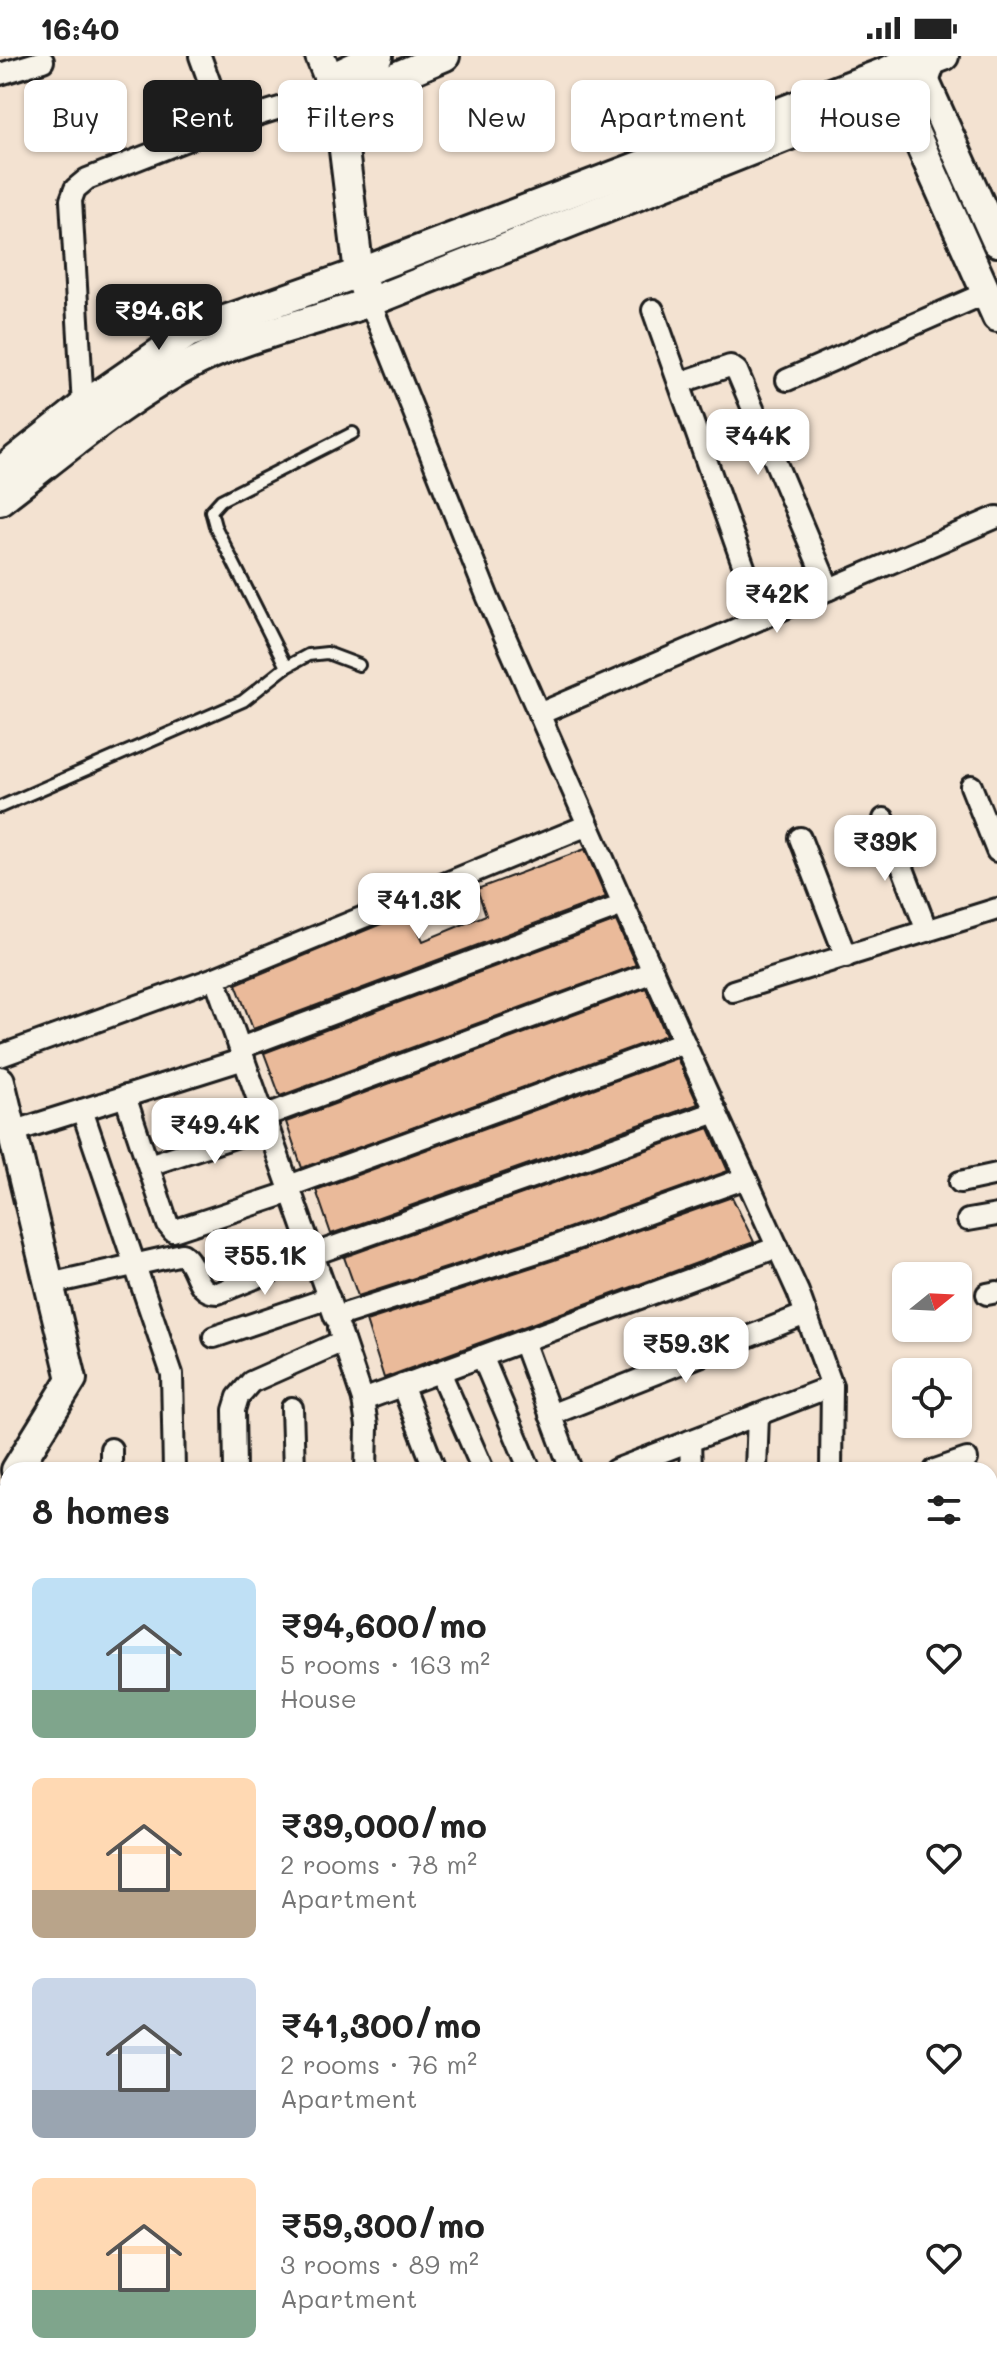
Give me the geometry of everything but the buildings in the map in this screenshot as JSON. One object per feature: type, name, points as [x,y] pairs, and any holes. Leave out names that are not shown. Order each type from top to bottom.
[{"type":"street","points":[[200,56],[209,80]]},
{"type":"street","points":[[331,80],[378,56]]},
{"type":"street","points":[[338,80],[445,56]]},
{"type":"street","points":[[0,74],[43,61]]},
{"type":"street","points":[[0,472],[83,406],[188,333],[359,273],[889,73],[926,62],[997,242]]},
{"type":"street","points":[[0,500],[101,423],[198,360],[239,343],[370,302],[889,73]]},
{"type":"street","points":[[787,380],[992,305],[889,73]]},
{"type":"street","points":[[83,406],[71,200],[75,189],[87,179],[156,152]]},
{"type":"street","points":[[337,152],[359,273],[488,598],[806,1314],[832,1386],[831,1462]]},
{"type":"street","points":[[653,310],[762,618]]},
{"type":"street","points":[[679,383],[730,366],[737,371],[829,589]]},
{"type":"street","points":[[539,714],[997,517]]},
{"type":"street","points":[[971,786],[997,851]]},
{"type":"street","points":[[884,819],[927,931]]},
{"type":"street","points":[[0,1056],[215,978],[588,825]]},
{"type":"street","points":[[800,838],[846,957]]},
{"type":"street","points":[[12,1132],[125,1096],[242,1053],[623,905]]},
{"type":"street","points":[[733,991],[997,909]]},
{"type":"street","points":[[149,1165],[653,972]]},
{"type":"street","points":[[215,978],[363,1400],[367,1426],[366,1462]]},
{"type":"street","points":[[125,1096],[168,1225],[173,1231],[684,1042]]},
{"type":"street","points":[[0,1081],[72,1379],[21,1462]]},
{"type":"street","points":[[82,1110],[172,1374],[174,1462]]},
{"type":"street","points":[[49,1284],[182,1254],[189,1259],[201,1288],[208,1293],[218,1293],[314,1254],[716,1112]]},
{"type":"street","points":[[960,1182],[997,1174]]},
{"type":"street","points":[[214,1337],[550,1248],[746,1178]]},
{"type":"street","points":[[968,1220],[997,1215]]},
{"type":"street","points":[[363,1400],[778,1247]]},
{"type":"street","points":[[550,1415],[806,1314]]},
{"type":"street","points":[[235,1462],[234,1410],[238,1397],[251,1382],[343,1341]]},
{"type":"street","points":[[523,1341],[568,1462]]},
{"type":"street","points":[[482,1356],[527,1462]]},
{"type":"street","points":[[440,1372],[479,1462]]},
{"type":"street","points":[[402,1385],[432,1462]]},
{"type":"street","points":[[639,1462],[832,1386]]},
{"type":"street","points":[[292,1408],[294,1462]]},
{"type":"street","points":[[756,1462],[758,1415]]},
{"type":"street","points":[[690,1441],[691,1462]]},
{"type":"street","points":[[111,1449],[111,1462]]},
{"type":"street","points":[[958,1462],[967,1459]]},
{"type":"lane","points":[[286,667],[215,526],[211,511],[221,500],[353,433]]},
{"type":"lane","points":[[0,807],[243,701],[286,667],[308,655],[327,653],[359,665]]}]
